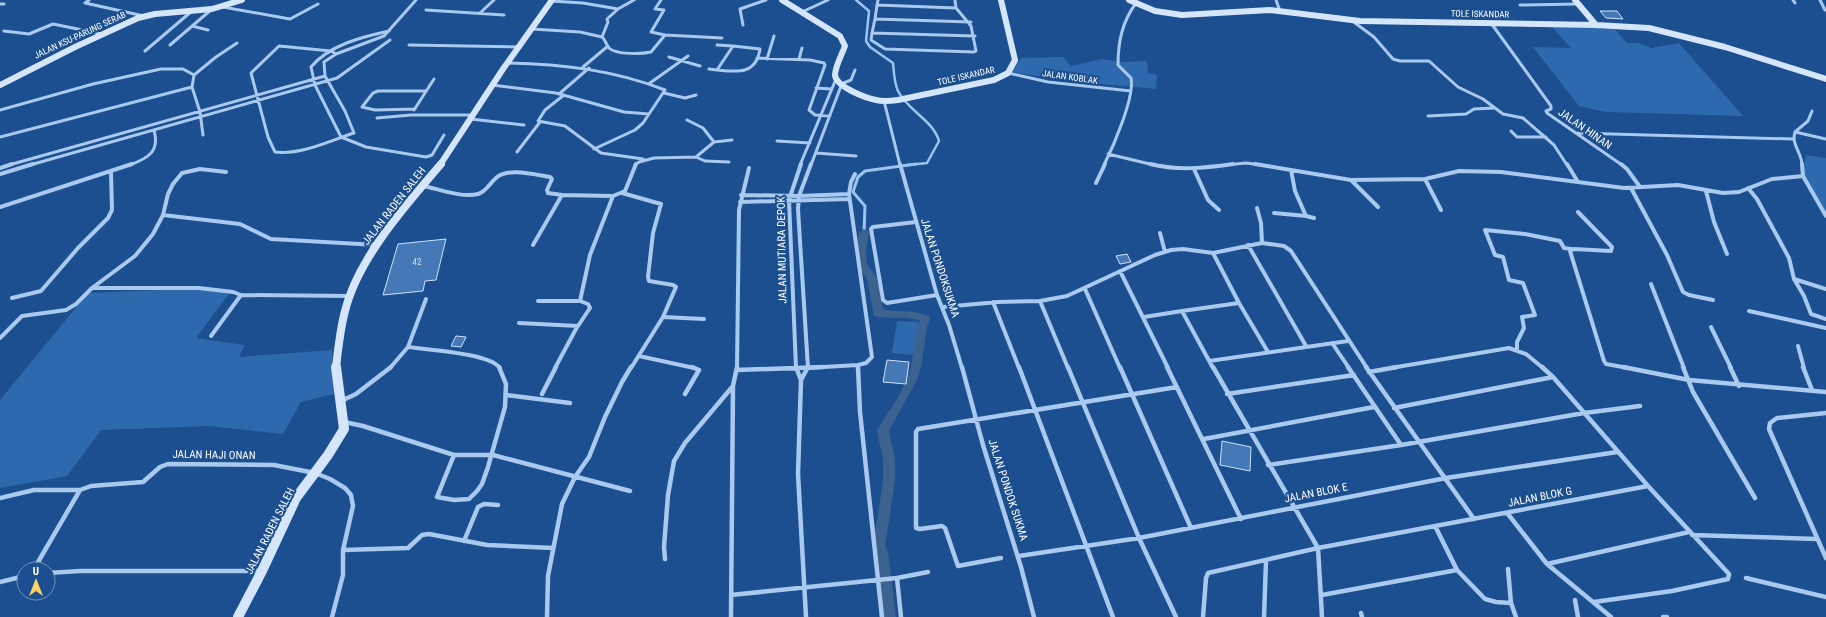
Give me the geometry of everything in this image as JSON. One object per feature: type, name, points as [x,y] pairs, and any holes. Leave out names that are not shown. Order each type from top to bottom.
[{"type":"main road","name":"JALAN KSU-PARUNG SERAB","points":[[0,84],[102,34],[145,16],[212,9],[223,7],[242,0]]},
{"type":"main road","points":[[782,0],[840,36],[845,46],[836,74],[839,83]]},
{"type":"main road","name":"TOLE ISKANDAR","points":[[839,83],[857,94],[884,101],[919,96],[994,80],[1008,73],[1015,60],[1000,0]]},
{"type":"main road","name":"TOLE ISKANDAR","points":[[1129,0],[1155,11],[1182,15],[1280,11],[1351,20],[1643,27],[1672,33],[1763,58],[1826,79]]},
{"type":"main road","name":"JALAN RADEN SALEH","points":[[238,617],[262,571],[296,498],[315,473],[344,429],[336,372],[338,352],[345,311],[350,296],[364,266],[398,215],[446,158],[492,85],[552,1]]},
{"type":"main road","points":[[1576,2],[1596,25]]},
{"type":"street","points":[[89,0],[85,3],[145,16]]},
{"type":"street","points":[[354,133],[345,111],[327,82],[323,65],[324,62],[336,54],[384,36],[409,6],[416,0]]},
{"type":"street","points":[[480,13],[494,0]]},
{"type":"street","points":[[602,37],[608,22],[607,19],[618,9],[634,0]]},
{"type":"street","points":[[661,0],[655,9],[664,10],[651,32],[666,35],[722,38]]},
{"type":"street","points":[[743,25],[740,8],[766,0]]},
{"type":"street","points":[[802,12],[828,0]]},
{"type":"street","points":[[877,5],[956,8],[971,22],[976,51],[903,50],[884,49],[878,46],[871,40],[875,19],[877,5],[878,0]]},
{"type":"street","points":[[956,0],[956,8]]},
{"type":"street","points":[[1276,0],[1280,11]]},
{"type":"street","points":[[1820,0],[1825,10]]},
{"type":"street","points":[[552,1],[583,3],[618,9]]},
{"type":"street","points":[[1520,5],[1576,2]]},
{"type":"street","points":[[1096,183],[1108,154],[1120,132],[1131,91],[1131,78],[1118,65],[1117,56],[1124,21],[1136,3]]},
{"type":"street","points":[[223,7],[294,18],[318,4]]},
{"type":"street","points":[[170,45],[212,9]]},
{"type":"street","points":[[426,10],[504,15]]},
{"type":"street","points":[[145,51],[192,11]]},
{"type":"street","points":[[875,19],[971,22]]},
{"type":"street","points":[[1351,20],[1374,37],[1393,59],[1400,61],[1429,61],[1436,65],[1449,80],[1483,99],[1503,114],[1523,118],[1554,145],[1578,182]]},
{"type":"street","name":"JALAN HINAN","points":[[1491,23],[1551,106],[1551,109],[1546,111],[1547,113],[1627,169],[1640,187]]},
{"type":"street","points":[[4,31],[29,34],[53,24],[102,34]]},
{"type":"street","points":[[192,26],[208,30]]},
{"type":"street","points":[[532,29],[580,32],[602,37],[605,39],[608,46],[614,51],[621,52],[649,53],[663,36],[666,35]]},
{"type":"street","points":[[388,31],[331,51],[320,56],[314,62],[312,67],[315,85],[341,137],[366,147],[426,157],[432,155],[444,135]]},
{"type":"street","points":[[380,33],[384,36]]},
{"type":"street","points":[[872,33],[974,36]]},
{"type":"street","points":[[767,59],[774,36]]},
{"type":"street","points":[[0,174],[327,82],[344,75],[390,40]]},
{"type":"street","points":[[203,135],[200,112],[192,87],[194,75],[216,57],[238,43]]},
{"type":"street","points":[[409,45],[519,47]]},
{"type":"street","points":[[709,70],[745,71],[753,66],[760,50],[758,48],[717,45]]},
{"type":"street","points":[[336,54],[331,51],[279,46],[251,73],[256,96],[268,137],[275,152],[292,152],[354,133]]},
{"type":"street","points":[[583,67],[608,46]]},
{"type":"street","points":[[717,70],[734,46]]},
{"type":"street","points":[[799,60],[802,48]]},
{"type":"street","points":[[650,83],[688,56]]},
{"type":"street","points":[[669,57],[684,60],[700,66]]},
{"type":"street","points":[[757,58],[824,63],[825,66],[809,110],[812,114],[830,116]]},
{"type":"street","points":[[508,63],[589,68],[650,83],[665,91],[685,98],[696,95]]},
{"type":"street","points":[[0,110],[93,84],[161,69],[170,68],[189,70],[194,75]]},
{"type":"street","points":[[559,94],[589,68]]},
{"type":"street","points":[[839,83],[851,80],[854,70]]},
{"type":"street","name":"JALAN KOBLAK","points":[[1008,73],[1048,82],[1131,91]]},
{"type":"street","points":[[0,168],[325,76]]},
{"type":"street","points":[[411,115],[434,79]]},
{"type":"street","name":"JALAN MUTIARA DEPOK","points":[[806,617],[806,587],[798,474],[801,380],[796,369],[790,198],[795,178],[831,89],[839,83]]},
{"type":"street","name":"JALAN MUTIARA DEPOK","points":[[801,380],[808,368],[799,198],[830,116],[839,83]]},
{"type":"street","points":[[492,85],[528,88],[564,95],[630,113],[649,114]]},
{"type":"street","points":[[0,137],[192,87]]},
{"type":"street","points":[[816,88],[831,89]]},
{"type":"street","points":[[415,109],[375,110],[362,107],[373,93],[378,91],[425,91]]},
{"type":"street","points":[[594,149],[635,130],[649,114],[665,91]]},
{"type":"street","points":[[517,152],[540,122],[538,121],[540,116],[564,95]]},
{"type":"street","name":"JALAN PONDOKSUKMA","points":[[884,101],[899,162],[937,295],[943,307],[963,369]]},
{"type":"street","points":[[1428,116],[1466,114],[1474,109],[1494,108]]},
{"type":"street","points":[[1812,111],[1808,121],[1795,132],[1793,139],[1802,160],[1803,176],[1826,216]]},
{"type":"street","points":[[377,118],[411,115],[472,117],[524,125]]},
{"type":"street","points":[[687,120],[696,122],[706,130],[714,142]]},
{"type":"street","points":[[540,122],[565,126],[594,149],[607,154],[649,159]]},
{"type":"street","points":[[0,207],[130,165],[151,154],[156,148],[157,136],[154,130]]},
{"type":"street","points":[[1511,131],[1517,137],[1546,137]]},
{"type":"street","points":[[1795,132],[1826,139]]},
{"type":"street","points":[[348,141],[354,133]]},
{"type":"street","points":[[1575,133],[1793,139]]},
{"type":"street","points":[[696,157],[714,142],[732,140]]},
{"type":"street","points":[[777,141],[810,143]]},
{"type":"street","points":[[816,153],[856,156]]},
{"type":"street","points":[[1108,154],[1156,166],[1194,169],[1246,163],[1351,180],[1425,179],[1459,172],[1516,172],[1578,182],[1631,188],[1678,186],[1706,192],[1731,193],[1772,179],[1803,176]]},
{"type":"street","points":[[423,186],[464,194],[478,195],[484,191],[500,174],[507,172],[550,177],[552,179],[548,193],[562,195],[613,196],[622,193],[626,188],[636,163],[649,159],[668,156],[696,157],[705,161],[729,162]]},
{"type":"street","points":[[731,617],[733,386],[737,370],[739,210],[741,195],[749,168]]},
{"type":"street","points":[[0,338],[22,316],[66,310],[76,304],[92,288],[135,256],[153,234],[163,215],[168,194],[182,173],[200,169],[226,172]]},
{"type":"street","points":[[1194,169],[1208,200],[1219,210]]},
{"type":"street","points":[[1291,170],[1295,190],[1306,216]]},
{"type":"street","points":[[12,298],[41,291],[78,248],[108,218],[112,210],[111,172]]},
{"type":"street","points":[[737,370],[796,369],[858,365],[869,361],[872,357],[852,206],[849,196],[851,180],[855,174]]},
{"type":"street","points":[[1425,179],[1441,210]]},
{"type":"street","points":[[1351,180],[1378,207]]},
{"type":"street","points":[[1631,188],[1667,255],[1683,292],[1689,295],[1713,300]]},
{"type":"street","points":[[1748,188],[1757,199],[1789,258],[1794,279],[1804,296],[1811,314],[1826,319]]},
{"type":"street","points":[[1706,192],[1714,222],[1727,254]]},
{"type":"street","points":[[547,617],[548,576],[562,504],[575,477],[589,457],[605,417],[622,382],[663,317],[676,287],[673,285],[649,281],[648,277],[653,234],[661,204],[622,193]]},
{"type":"street","points":[[533,245],[562,195]]},
{"type":"street","points":[[741,195],[790,198],[849,196]]},
{"type":"street","points":[[580,301],[590,255],[613,196]]},
{"type":"street","points":[[740,202],[790,198]]},
{"type":"street","points":[[1257,208],[1261,223],[1262,243]]},
{"type":"street","points":[[1517,350],[1517,342],[1524,328],[1522,318],[1535,315],[1523,283],[1509,280],[1503,257],[1495,256],[1485,230],[1525,234],[1553,239],[1560,241],[1564,248],[1611,251],[1612,249],[1578,212]]},
{"type":"street","points":[[1274,213],[1314,218]]},
{"type":"street","points":[[163,215],[240,224],[271,238],[377,246]]},
{"type":"street","points":[[916,222],[873,227],[871,229],[883,300],[887,303],[937,295]]},
{"type":"street","points":[[1160,233],[1165,252]]},
{"type":"street","points":[[943,307],[993,302],[1040,301],[1067,296],[1165,252],[1183,249],[1213,253],[1262,243],[1284,246],[1291,251],[1369,372],[1474,519]]},
{"type":"street","points":[[1248,245],[1306,346]]},
{"type":"street","points":[[1571,249],[1601,354],[1606,364],[1689,380],[1739,386],[1826,392]]},
{"type":"street","points":[[1213,253],[1239,303],[1268,352]]},
{"type":"street","points":[[1120,271],[1144,316],[1241,519]]},
{"type":"street","points":[[1794,279],[1826,289]]},
{"type":"street","points":[[1651,284],[1701,407],[1755,498]]},
{"type":"street","points":[[92,288],[199,288],[233,292],[241,295],[350,296]]},
{"type":"street","points":[[1084,289],[1133,395],[1191,528]]},
{"type":"street","points":[[211,336],[241,295]]},
{"type":"street","points":[[340,401],[356,394],[386,372],[408,347],[426,299]]},
{"type":"street","points":[[538,301],[580,301],[588,304],[590,307],[578,326],[542,394]]},
{"type":"street","points":[[1040,301],[1139,538],[1176,617]]},
{"type":"street","points":[[993,302],[1020,366],[1085,547],[1113,617]]},
{"type":"street","points":[[1144,316],[1239,303]]},
{"type":"street","points":[[1182,311],[1268,466],[1318,548],[1322,595],[1322,617]]},
{"type":"street","points":[[1749,311],[1826,328]]},
{"type":"street","points":[[663,317],[704,319]]},
{"type":"street","points":[[519,323],[578,326]]},
{"type":"street","points":[[1711,327],[1739,386]]},
{"type":"street","points":[[1209,361],[1348,341]]},
{"type":"street","points":[[1332,343],[1401,445]]},
{"type":"street","points":[[1798,346],[1803,366],[1812,390]]},
{"type":"street","points":[[408,347],[480,357],[499,366],[502,373],[506,402],[497,432],[493,455],[480,487],[471,498],[467,500],[441,500],[437,497],[454,455]]},
{"type":"street","points":[[1369,372],[1509,348],[1526,354],[1553,377],[1617,452],[1729,574],[1728,579],[1672,591],[1594,602]]},
{"type":"street","points":[[639,356],[699,370],[685,394]]},
{"type":"street","points":[[858,365],[860,412],[882,617]]},
{"type":"street","name":"JALAN PONDOK SUKMA","points":[[963,369],[976,419],[1019,556],[1034,617]]},
{"type":"street","points":[[1227,394],[1354,375]]},
{"type":"street","points":[[1394,408],[1553,377]]},
{"type":"street","points":[[666,559],[664,547],[668,495],[674,461],[686,443],[733,386]]},
{"type":"street","points":[[1001,558],[958,566],[945,528],[941,526],[920,529],[915,525],[916,431],[921,428],[1036,411],[1177,387]]},
{"type":"street","points":[[506,395],[570,402]]},
{"type":"street","points":[[1204,439],[1374,406]]},
{"type":"street","points":[[1268,466],[1401,445],[1584,413],[1640,406]]},
{"type":"street","points":[[1826,413],[1777,418],[1770,423],[1769,430],[1826,558]]},
{"type":"street","points":[[344,422],[363,426],[454,455],[493,455],[630,491]]},
{"type":"street","name":"JALAN BLOK E","points":[[1019,556],[1139,538],[1446,478],[1617,452]]},
{"type":"street","name":"JALAN HAJI ONAN","points":[[0,498],[34,490],[80,490],[92,486],[143,482],[149,478],[157,468],[168,464],[267,465],[315,473],[330,478],[345,488],[351,495],[353,506],[343,550],[343,575],[332,617]]},
{"type":"street","name":"JALAN BLOK G","points":[[1203,617],[1206,578],[1208,573],[1318,548],[1508,514],[1648,486]]},
{"type":"street","points":[[39,561],[80,490]]},
{"type":"street","points":[[464,541],[478,507],[484,504],[498,505]]},
{"type":"street","points":[[1508,514],[1529,543],[1547,564],[1611,617]]},
{"type":"street","points":[[1435,526],[1457,570],[1485,599],[1496,602],[1511,603]]},
{"type":"street","points":[[1547,564],[1691,533],[1817,539]]},
{"type":"street","points":[[343,550],[408,548],[422,535],[429,534],[487,545],[553,548]]},
{"type":"street","points":[[1264,617],[1266,561]]},
{"type":"street","points":[[1508,569],[1511,603],[1516,617]]},
{"type":"street","points":[[1322,595],[1457,570]]},
{"type":"street","points":[[56,572],[80,571],[262,571]]},
{"type":"street","points":[[731,595],[895,579],[928,572]]},
{"type":"street","points":[[0,582],[16,578]]},
{"type":"street","points":[[1746,578],[1826,596]]},
{"type":"street","points":[[895,579],[901,617]]},
{"type":"street","points":[[1575,600],[1578,617]]},
{"type":"shaded area","points":[[1552,27],[1614,28],[1627,43],[1639,43],[1651,48],[1679,43],[1743,116],[1606,112],[1579,106],[1533,47],[1571,48]]},
{"type":"shaded area","points":[[1063,57],[1071,66],[1102,59],[1122,62],[1147,61],[1148,73],[1157,75],[1156,89],[1061,80],[1006,71],[1022,58]]},
{"type":"shaded area","points":[[1806,155],[1826,158],[1826,215],[1802,179]]},
{"type":"shaded area","points":[[185,289],[231,291],[196,338],[245,345],[239,357],[332,350],[334,394],[301,402],[283,434],[208,426],[101,430],[67,476],[0,488],[0,400],[88,293]]},
{"type":"shaded area","points":[[897,321],[919,322],[914,355],[892,353]]},
{"type":"building","points":[[1600,11],[1617,11],[1623,19],[1606,18]]},
{"type":"building","points":[[446,239],[436,280],[425,281],[423,291],[383,295],[398,244]]},
{"type":"building","points":[[1127,254],[1131,262],[1120,264],[1116,256]]},
{"type":"building","points":[[456,336],[466,337],[461,347],[451,346]]},
{"type":"building","points":[[887,360],[909,362],[906,384],[883,382]]},
{"type":"building","points":[[1222,441],[1251,447],[1250,471],[1220,465]]},
{"type":"waterway","points":[[856,0],[869,11],[866,41],[870,47],[893,63],[895,81],[902,98],[926,121],[936,134],[939,141],[927,163],[911,165]]},
{"type":"waterway","points":[[911,165],[916,164]]},
{"type":"waterway","points":[[864,232],[865,206],[853,192],[858,177],[865,171],[911,165]]},
{"type":"waterway","points":[[864,232],[861,250],[862,264],[872,278],[878,313],[890,315],[914,315],[925,319],[922,327],[916,367],[912,380],[883,431],[888,452],[890,470],[887,503],[879,546],[882,552],[890,617]]}]
